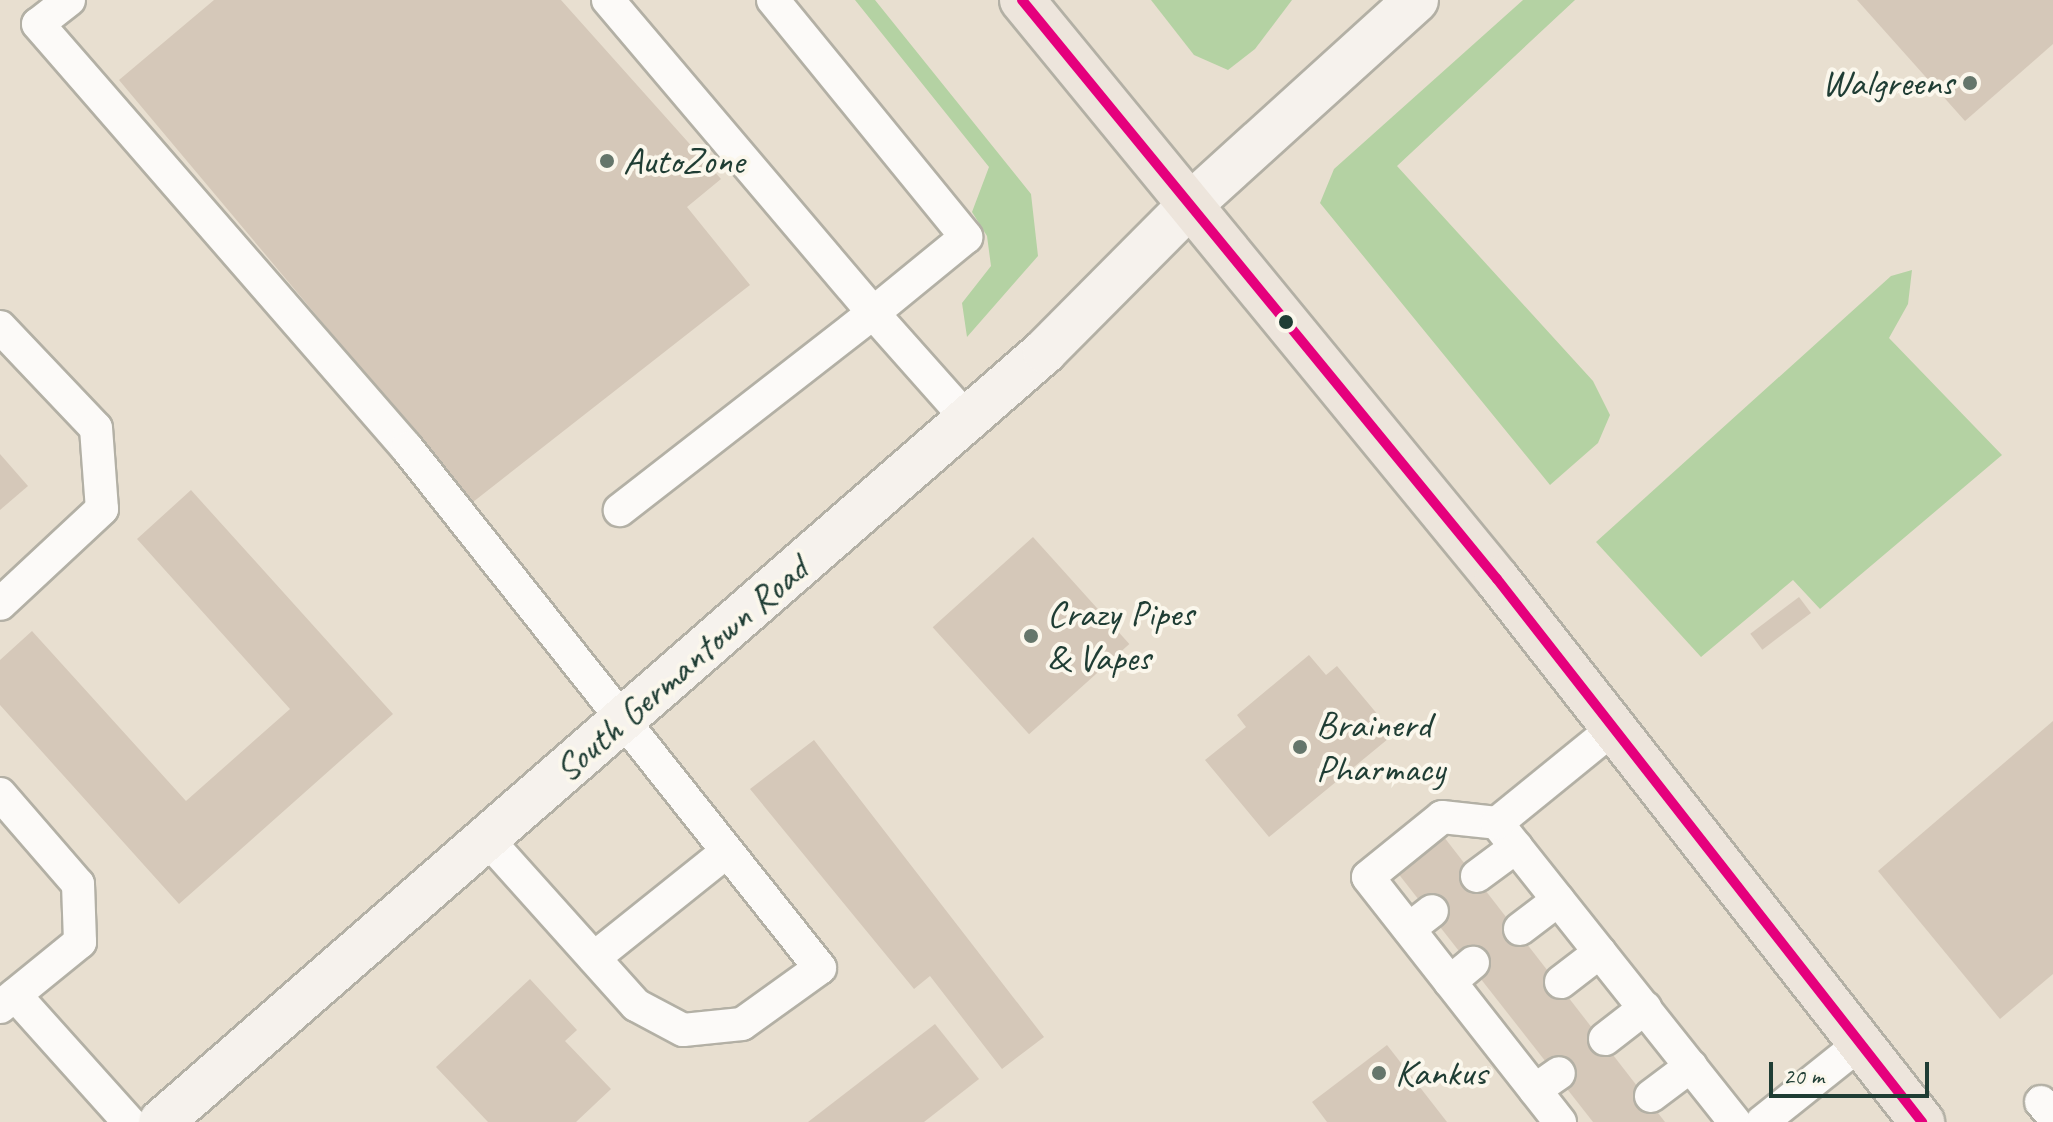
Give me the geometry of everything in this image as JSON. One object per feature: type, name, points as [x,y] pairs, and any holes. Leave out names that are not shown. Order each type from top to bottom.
[{"type":"main road","points":[[1022,0],[1614,728],[1922,1122]]},
{"type":"main road","name":"South Germantown Road","points":[[161,1122],[967,419],[1190,205],[1416,0]]},
{"type":"lane","points":[[69,0],[38,24],[407,448],[619,722],[820,968],[776,1005],[742,1024],[683,1030],[636,1005],[487,839]]},
{"type":"lane","points":[[608,0],[873,313],[967,419]]},
{"type":"lane","points":[[620,510],[966,237],[773,0]]},
{"type":"lane","points":[[0,327],[96,428],[102,509],[0,604]]},
{"type":"lane","points":[[1477,876],[1506,835],[1614,728]]},
{"type":"lane","points":[[0,794],[78,884],[80,942],[7,1001],[129,1122]]},
{"type":"lane","points":[[1560,1122],[1547,1081],[1462,972],[1421,920],[1368,877],[1442,817],[1506,835],[1691,1066],[1728,1120]]},
{"type":"lane","points":[[594,958],[724,854]]},
{"type":"lane","points":[[1520,929],[1558,900]]},
{"type":"lane","points":[[1561,982],[1600,952]]},
{"type":"lane","points":[[1605,1039],[1645,1008]]},
{"type":"lane","points":[[1762,1122],[1861,1043]]},
{"type":"lane","points":[[1651,1096],[1691,1066]]},
{"type":"green space","points":[[855,0],[875,0],[1031,194],[1038,256],[967,337],[962,303],[991,266],[987,236],[972,212],[989,167]]},
{"type":"green space","points":[[1151,0],[1292,0],[1255,49],[1228,70],[1194,55]]},
{"type":"green space","points":[[1523,0],[1575,0],[1397,166],[1593,381],[1610,415],[1598,443],[1550,485],[1320,203],[1334,169]]},
{"type":"green space","points":[[1912,270],[1908,304],[1889,338],[2002,455],[1820,609],[1793,580],[1701,657],[1596,542],[1891,276]]},
{"type":"building","points":[[214,0],[561,0],[721,179],[687,207],[750,285],[473,502],[119,80]]},
{"type":"building","name":"Walgreens","points":[[1857,0],[2053,0],[2053,44],[1965,121]]},
{"type":"building","points":[[0,454],[28,486],[0,510]]},
{"type":"building","points":[[191,490],[393,714],[179,904],[0,705],[0,660],[32,631],[186,801],[290,709],[137,539]]},
{"type":"building","name":"Crazy Pipes & Vapes","points":[[1033,537],[1129,644],[1029,734],[933,627]]},
{"type":"building","points":[[1799,597],[1811,613],[1762,650],[1750,634]]},
{"type":"building","name":"Brainerd Pharmacy","points":[[1309,655],[1326,675],[1337,666],[1394,734],[1269,837],[1205,760],[1246,727],[1237,715]]},
{"type":"building","points":[[2053,721],[2053,974],[2000,1019],[1878,871]]},
{"type":"building","points":[[814,740],[1044,1037],[1002,1069],[930,976],[914,989],[750,789]]},
{"type":"building","points":[[1444,837],[1665,1122],[1593,1122],[1397,872]]},
{"type":"building","points":[[530,979],[577,1030],[565,1041],[611,1089],[576,1122],[488,1122],[436,1067]]},
{"type":"building","points":[[935,1024],[979,1079],[924,1122],[808,1122]]},
{"type":"building","name":"Kankus","points":[[1387,1045],[1447,1122],[1327,1122],[1312,1102]]},
{"type":"transit line","points":[[1022,0],[1497,579],[1922,1122]]},
{"type":"place","name":"Walgreens","points":[[1970,83]]},
{"type":"place","name":"AutoZone","points":[[607,161]]},
{"type":"place","name":"Crazy Pipes & Vapes","points":[[1031,636]]},
{"type":"place","name":"Brainerd Pharmacy","points":[[1300,747]]},
{"type":"place","name":"Kankus","points":[[1379,1073]]}]
